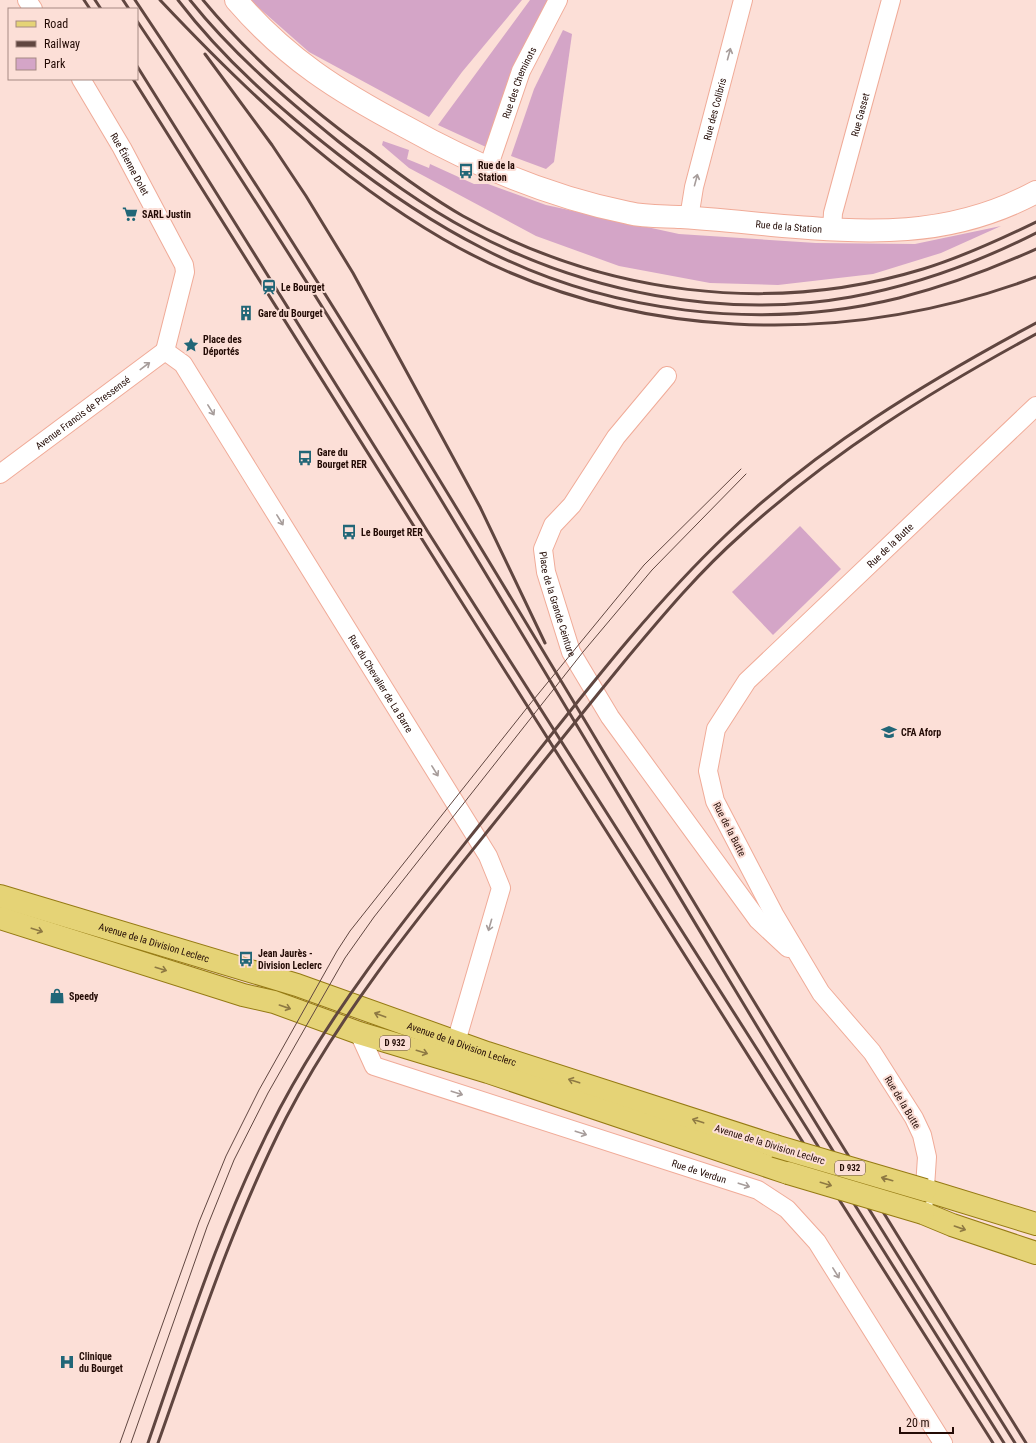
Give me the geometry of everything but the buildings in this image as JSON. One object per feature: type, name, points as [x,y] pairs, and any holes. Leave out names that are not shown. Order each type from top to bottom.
[{"type":"main road","name":"Avenue de la Division Leclerc","points":[[0,896],[297,985],[456,1042],[775,1146],[925,1190]]},
{"type":"main road","name":"Avenue de la Division Leclerc","points":[[0,918],[243,995],[274,1002],[359,1033],[488,1072],[788,1173],[924,1213]]},
{"type":"main road","name":"D 932","points":[[925,1190],[1036,1224]]},
{"type":"main road","name":"D 932","points":[[924,1213],[952,1225],[1036,1253]]},
{"type":"street","name":"Rue de la Station","points":[[236,0],[283,49],[314,74],[362,104],[422,136],[488,168],[578,201],[631,214],[832,230],[882,231],[930,228],[976,216],[1020,200],[1036,192]]},
{"type":"street","name":"Rue des Cheminots","points":[[488,168],[521,71],[558,0]]},
{"type":"street","name":"Rue des Colibris","points":[[689,218],[694,187],[743,0]]},
{"type":"street","name":"Rue Gasset","points":[[832,230],[833,213],[891,0]]},
{"type":"street","name":"Rue Étienne Dolet","points":[[82,80],[151,199],[182,258],[185,272],[165,351]]},
{"type":"street","name":"Rue du Chevalier de La Barre","points":[[165,351],[183,364],[488,856],[501,888],[456,1042]]},
{"type":"street","name":"Avenue Francis de Pressensé","points":[[0,474],[165,351]]},
{"type":"street","name":"Place de la Grande Ceinture","points":[[667,376],[616,437],[572,505],[553,525],[543,549],[546,572],[571,652],[610,717],[758,920],[804,964]]},
{"type":"street","name":"Rue de la Butte","points":[[924,1213],[927,1157],[922,1135],[914,1118],[872,1052],[821,993],[774,914],[714,801],[708,771],[716,729],[747,681],[1036,406]]},
{"type":"street","name":"Rue de Verdun","points":[[359,1033],[374,1066],[758,1190],[787,1209],[817,1242],[943,1443]]},
{"type":"green space","points":[[250,0],[522,0],[462,72],[429,117],[309,52]]},
{"type":"green space","points":[[530,0],[551,0],[513,73],[486,147],[438,125]]},
{"type":"green space","points":[[563,30],[572,34],[554,162],[546,169],[511,156],[534,89]]},
{"type":"green space","points":[[383,141],[409,150],[407,159],[429,168],[430,164],[474,184],[488,184],[546,205],[679,234],[816,243],[915,244],[1001,226],[941,253],[873,274],[778,285],[710,283],[619,266],[536,236],[409,168],[382,145]]},
{"type":"green space","points":[[800,526],[841,569],[773,635],[732,592]]},
{"type":"tram line","points":[[120,1443],[199,1222],[226,1156],[259,1090],[337,951],[350,931],[530,704],[644,565],[741,469]]},
{"type":"tram line","points":[[131,1443],[207,1227],[234,1160],[268,1093],[345,958],[374,917],[583,652],[652,570],[746,474]]},
{"type":"railway","points":[[84,0],[89,8]]},
{"type":"railway","points":[[95,0],[100,8]]},
{"type":"railway","points":[[123,0],[128,8]]},
{"type":"railway","points":[[135,0],[286,232],[360,350],[794,1068],[1026,1443]]},
{"type":"railway","points":[[160,0],[258,99],[293,130],[365,188],[443,239],[512,273],[584,299],[659,316],[735,324],[811,324],[887,316],[962,300],[1036,277]]},
{"type":"railway","points":[[178,0],[214,43],[253,82],[295,120],[373,181],[408,205],[482,248],[530,270],[580,288],[632,301],[686,310],[739,314],[793,314],[847,308],[899,298],[969,276],[1036,249]]},
{"type":"railway","points":[[190,0],[224,39],[299,109],[339,142],[403,190],[470,231],[514,252],[560,270],[607,285],[655,296],[704,302],[754,305],[803,303],[851,297],[923,279],[969,263],[1036,233]]},
{"type":"railway","points":[[203,0],[241,42],[303,100],[415,186],[463,216],[517,243],[572,264],[629,279],[688,289],[747,293],[806,292],[865,283],[923,269],[966,254],[1036,222]]},
{"type":"railway","points":[[138,23],[285,248],[428,478],[783,1069],[1015,1443]]},
{"type":"railway","points":[[205,54],[272,145],[306,196],[353,273],[480,507],[545,643]]},
{"type":"railway","points":[[138,68],[428,532],[764,1060],[1004,1443]]},
{"type":"railway","points":[[134,80],[993,1443]]},
{"type":"railway","points":[[148,1443],[192,1315],[224,1231],[241,1189],[280,1108],[327,1029],[353,990],[464,844],[577,702],[664,599],[727,534],[762,502],[798,473],[874,418],[954,369],[1036,323]]},
{"type":"railway","points":[[158,1443],[232,1238],[249,1197],[286,1118],[331,1041],[381,967],[435,896],[628,657],[683,593],[727,548],[776,504],[846,450],[920,401],[1036,334]]},
{"type":"place","name":"Rue de la Station","points":[[466,171]]},
{"type":"place","name":"SARL Justin","points":[[130,214]]},
{"type":"place","name":"Le Bourget","points":[[269,287]]},
{"type":"place","name":"Gare du Bourget","points":[[246,313]]},
{"type":"place","name":"Place des Déportés","points":[[191,345]]},
{"type":"place","name":"Gare du Bourget RER","points":[[305,458]]},
{"type":"place","name":"Le Bourget RER","points":[[349,532]]},
{"type":"place","name":"CFA Aforp","points":[[889,732]]},
{"type":"place","name":"Jean Jaurès - Division Leclerc","points":[[246,959]]},
{"type":"place","name":"Speedy","points":[[57,996]]},
{"type":"place","name":"Clinique du Bourget","points":[[67,1362]]}]
